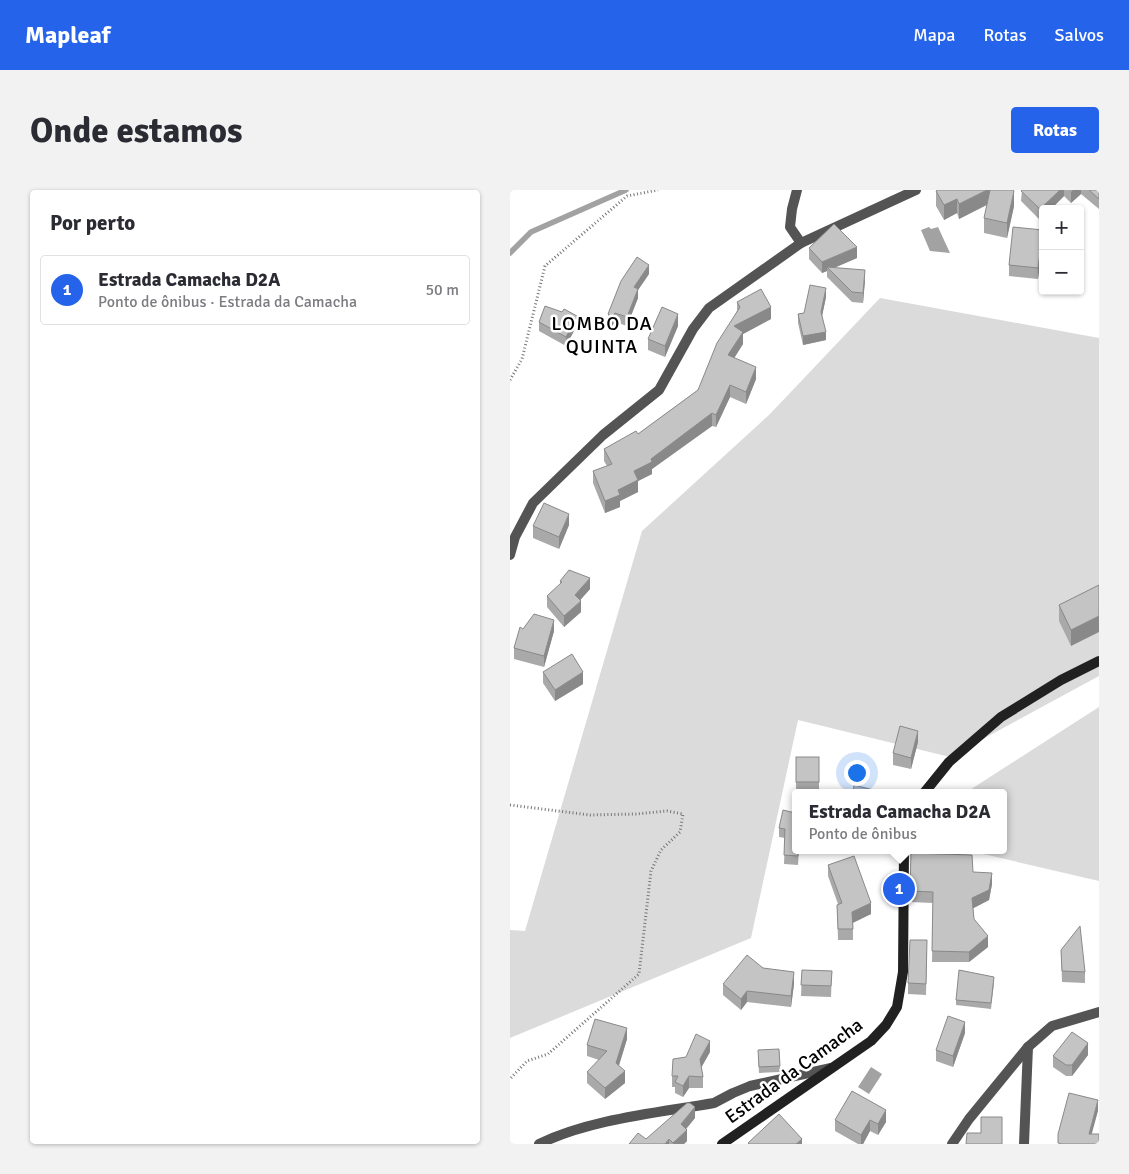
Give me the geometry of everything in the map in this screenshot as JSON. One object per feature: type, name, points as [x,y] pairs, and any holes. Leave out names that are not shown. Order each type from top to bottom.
[{"type":"street","points":[[797,190],[790,227],[801,243]]},
{"type":"street","points":[[510,555],[515,537],[533,503],[603,435],[659,390],[693,329],[709,308],[801,243],[916,190]]},
{"type":"street","points":[[927,789],[949,762],[1001,717],[1061,680],[1099,661]]},
{"type":"street","name":"Estrada da Camacha","points":[[722,1144],[871,1040],[886,1025],[897,1007],[903,972],[904,854]]},
{"type":"street","points":[[952,1144],[969,1119],[1028,1047],[1052,1026],[1099,1012]]},
{"type":"street","points":[[1024,1144],[1028,1047]]},
{"type":"street","points":[[539,1144],[581,1127],[714,1103],[750,1086],[832,1068]]},
{"type":"path","points":[[510,380],[522,359],[545,266],[627,196],[658,190]]},
{"type":"path","points":[[510,805],[590,814],[636,814],[667,811],[683,814],[680,832],[662,850],[651,872],[639,974],[614,998],[548,1054],[527,1061],[510,1079]]},
{"type":"shaded area","points":[[929,227],[931,229],[938,227],[950,253],[930,251],[921,230]]},
{"type":"shaded area","points":[[880,298],[1099,338],[1099,676],[950,757],[798,720],[751,938],[510,1038],[510,930],[525,931],[642,531],[770,414]]},
{"type":"shaded area","points":[[1099,707],[1099,881],[983,854],[1007,854],[1007,789],[971,789]]},
{"type":"shaded area","points":[[871,1067],[882,1074],[869,1094],[858,1087]]},
{"type":"building","points":[[987,190],[959,204],[957,199],[944,205],[936,191]]},
{"type":"building","points":[[990,190],[1014,191],[1007,223],[984,218]]},
{"type":"building","points":[[1060,190],[1044,205],[1039,205],[1039,208],[1021,191]]},
{"type":"building","points":[[1089,190],[1099,190],[1099,199]]},
{"type":"building","points":[[834,224],[857,247],[822,262],[809,248]]},
{"type":"building","points":[[1013,227],[1039,230],[1038,268],[1009,265]]},
{"type":"building","points":[[637,257],[649,265],[634,287],[638,289],[627,317],[615,313],[612,317],[608,314],[621,281]]},
{"type":"building","points":[[827,267],[865,270],[863,293],[852,292]]},
{"type":"building","points":[[810,285],[826,288],[821,312],[826,332],[803,336],[798,314],[804,313]]},
{"type":"building","points":[[761,289],[771,307],[734,326],[743,332],[728,355],[756,367],[746,392],[730,385],[716,415],[712,413],[651,459],[652,462],[634,471],[638,480],[618,490],[620,495],[605,501],[593,471],[612,464],[604,449],[636,431],[638,434],[698,390],[717,343],[740,307],[737,302]]},
{"type":"building","points":[[545,306],[562,312],[564,309],[577,316],[566,337],[539,322]]},
{"type":"building","points":[[662,307],[678,314],[665,346],[648,339]]},
{"type":"building","points":[[544,503],[569,514],[559,537],[533,526]]},
{"type":"building","points":[[569,570],[590,578],[575,595],[581,601],[564,616],[547,596],[562,582],[560,581]]},
{"type":"building","points":[[1099,585],[1099,616],[1071,630],[1059,605]]},
{"type":"building","points":[[534,614],[554,620],[544,656],[514,648],[520,627],[523,629]]},
{"type":"building","points":[[572,654],[583,672],[555,690],[543,672]]},
{"type":"building","points":[[900,726],[918,731],[911,758],[893,753]]},
{"type":"building","points":[[796,757],[819,757],[819,782],[796,782]]},
{"type":"building","points":[[854,785],[870,789],[854,789]]},
{"type":"building","points":[[783,810],[792,812],[792,854],[798,854],[798,856],[784,855],[785,829],[779,828]]},
{"type":"building","points":[[911,854],[972,855],[973,872],[992,873],[989,890],[972,898],[974,919],[988,936],[969,952],[932,951],[933,892],[910,891]]},
{"type":"building","points":[[854,856],[871,903],[852,912],[853,929],[838,929],[837,905],[842,903],[828,865]]},
{"type":"building","points":[[1080,926],[1085,972],[1062,971],[1061,950]]},
{"type":"building","points":[[910,940],[927,940],[926,984],[908,983]]},
{"type":"building","points":[[747,955],[763,968],[794,972],[791,996],[747,991],[741,999],[723,984]]},
{"type":"building","points":[[802,970],[832,971],[831,986],[801,985]]},
{"type":"building","points":[[959,970],[994,977],[991,1003],[956,1000]]},
{"type":"building","points":[[948,1016],[965,1022],[953,1056],[936,1050]]},
{"type":"building","points":[[595,1019],[627,1028],[616,1063],[625,1071],[605,1088],[587,1072],[607,1051],[587,1045]]},
{"type":"building","points":[[1072,1032],[1088,1043],[1072,1065],[1066,1065],[1053,1056]]},
{"type":"building","points":[[696,1034],[710,1041],[700,1059],[703,1077],[689,1076],[683,1086],[675,1082],[678,1076],[672,1076],[673,1059],[686,1057]]},
{"type":"building","points":[[779,1049],[780,1066],[759,1067],[758,1050]]},
{"type":"building","points":[[852,1091],[886,1110],[878,1124],[870,1120],[861,1135],[835,1120]]},
{"type":"building","points":[[1069,1093],[1098,1100],[1089,1134],[1099,1134],[1099,1144],[1058,1143],[1058,1134]]},
{"type":"building","points":[[687,1103],[695,1107],[681,1124],[687,1130],[673,1143],[669,1139],[665,1144],[629,1144],[638,1133],[646,1139]]},
{"type":"building","points":[[779,1114],[802,1139],[796,1144],[748,1143]]},
{"type":"building","points":[[981,1117],[1002,1117],[1002,1144],[966,1144],[967,1133],[981,1133]]},
{"type":"waterway","points":[[510,253],[531,232],[626,190]]},
{"type":"place","name":"Estrada Camacha D2A","points":[[899,889]]},
{"type":"district","name":"LOMBO DA QUINTA","points":[[602,334]]}]
